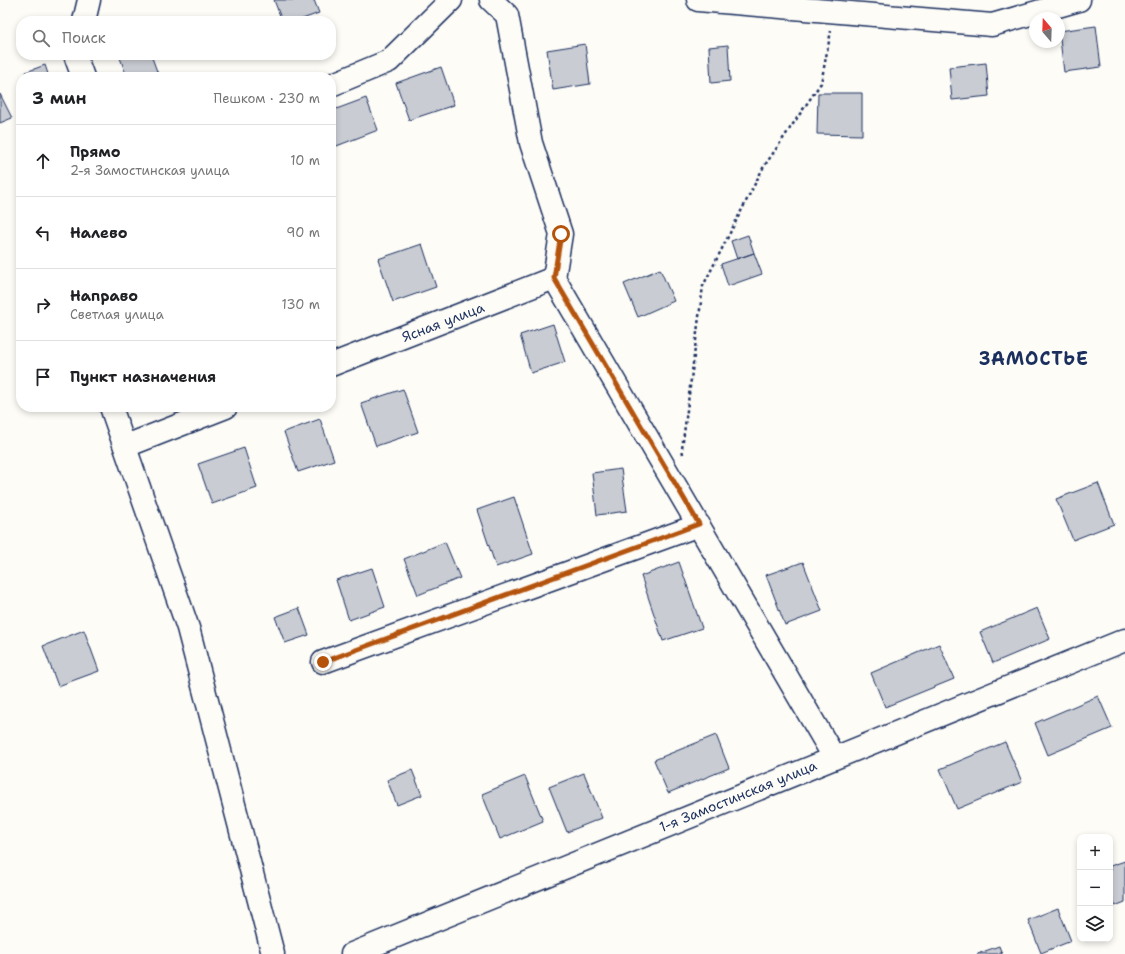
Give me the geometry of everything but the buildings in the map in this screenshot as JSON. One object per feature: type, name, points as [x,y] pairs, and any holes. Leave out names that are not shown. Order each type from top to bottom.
[{"type":"street","points":[[85,16],[89,0]]},
{"type":"street","points":[[336,83],[389,61],[451,0]]},
{"type":"street","points":[[491,0],[507,15],[531,143],[561,234],[554,278],[834,757]]},
{"type":"street","points":[[698,0],[992,25],[1079,0]]},
{"type":"street","points":[[78,60],[81,72]]},
{"type":"street","name":"Ясная улица","points":[[336,364],[554,278]]},
{"type":"street","points":[[113,412],[188,628],[272,954]]},
{"type":"street","points":[[126,446],[213,412]]},
{"type":"street","points":[[323,662],[699,524]]},
{"type":"street","name":"1-я Замостинская улица","points":[[352,954],[1125,640]]},
{"type":"path","points":[[683,456],[682,449],[703,286],[763,168],[821,83],[834,12]]},
{"type":"district","name":"ЗАМОСТЬЕ","points":[[1034,359]]},
{"type":"route","points":[[323,662],[699,524],[554,278],[561,234]]}]
